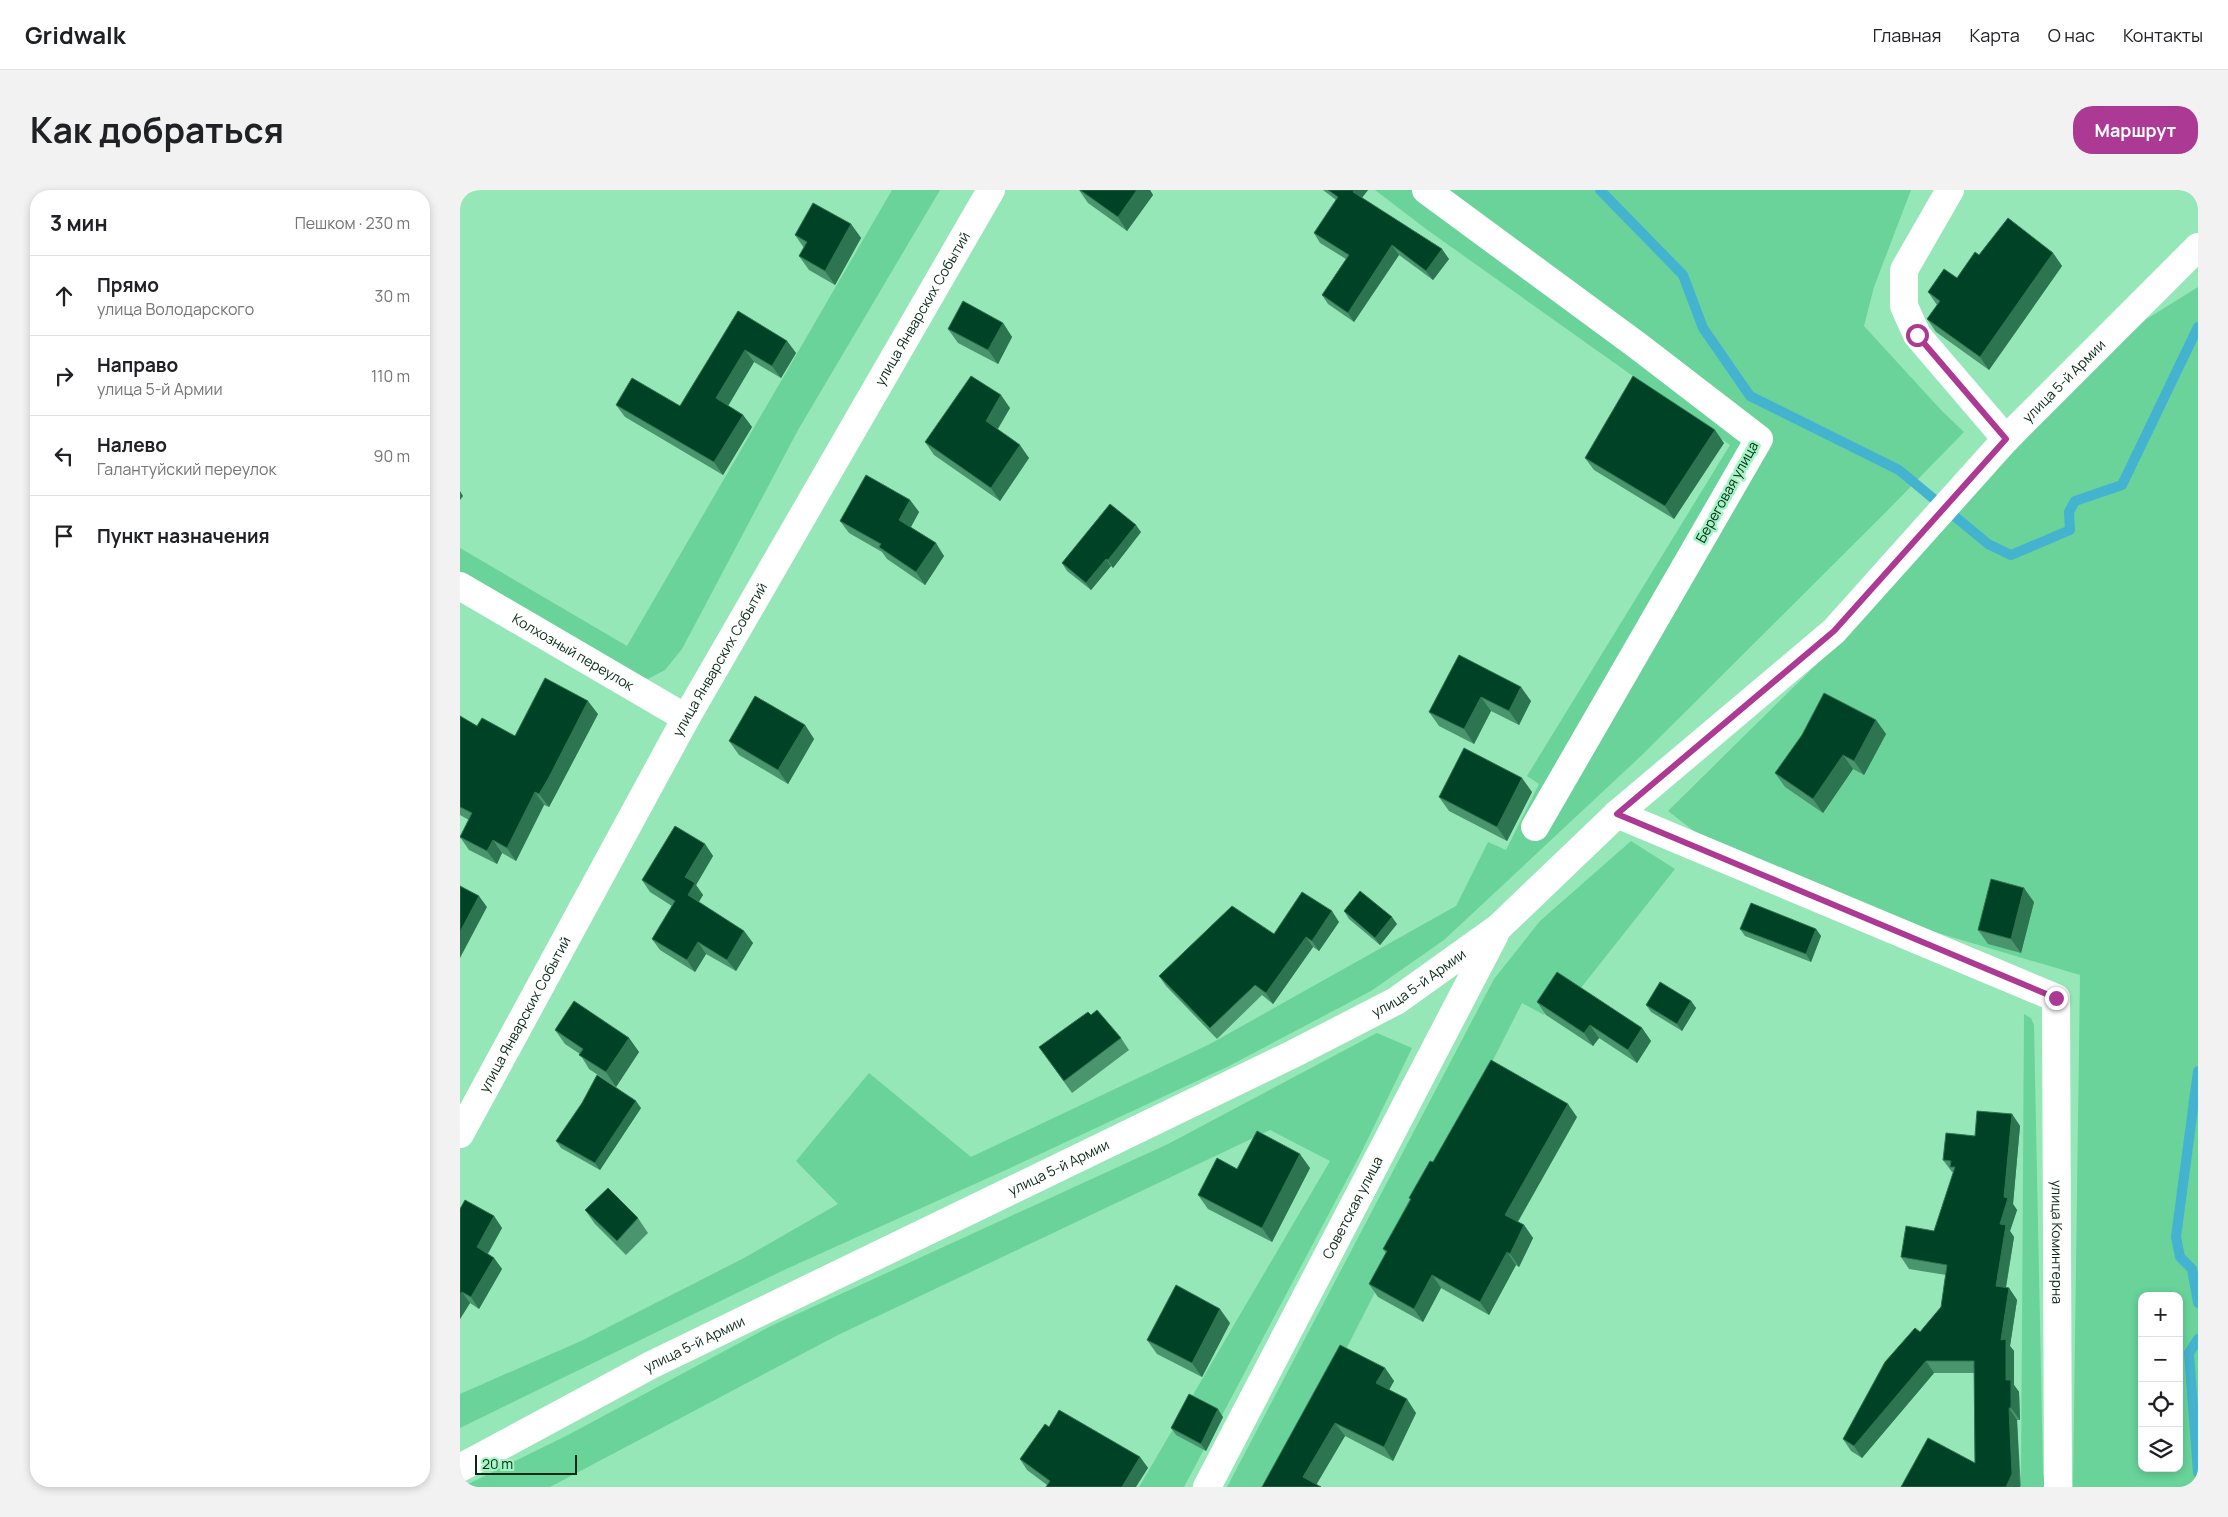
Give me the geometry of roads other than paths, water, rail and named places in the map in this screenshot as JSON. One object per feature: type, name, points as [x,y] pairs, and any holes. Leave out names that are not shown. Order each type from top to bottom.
[{"type":"street","name":"улица Январских Событий","points":[[460,1134],[686,718],[991,190]]},
{"type":"street","name":"Береговая улица","points":[[1426,190],[1630,340],[1759,439],[1535,828]]},
{"type":"street","points":[[1950,190],[1904,270],[1904,306],[1917,335],[2006,439]]},
{"type":"street","name":"улица 5-й Армии","points":[[460,1468],[651,1365],[1293,1054],[1396,1002],[1498,928],[1617,814],[1834,631],[2006,439],[2196,252]]},
{"type":"street","name":"Колхозный переулок","points":[[460,586],[686,718]]},
{"type":"street","name":"улица Коминтерна","points":[[1617,814],[2056,998],[2058,1487]]},
{"type":"street","name":"Советская улица","points":[[1206,1487],[1498,928]]},
{"type":"waterway","points":[[1600,190],[1683,275],[1703,328],[1750,396],[1899,470],[1988,544],[2011,555],[2070,530],[2069,512],[2075,501],[2122,485],[2198,327]]},
{"type":"waterway","points":[[2198,1071],[2176,1237],[2180,1257],[2192,1269],[2198,1303]]},
{"type":"waterway","points":[[2198,1339],[2189,1353],[2198,1473]]}]
